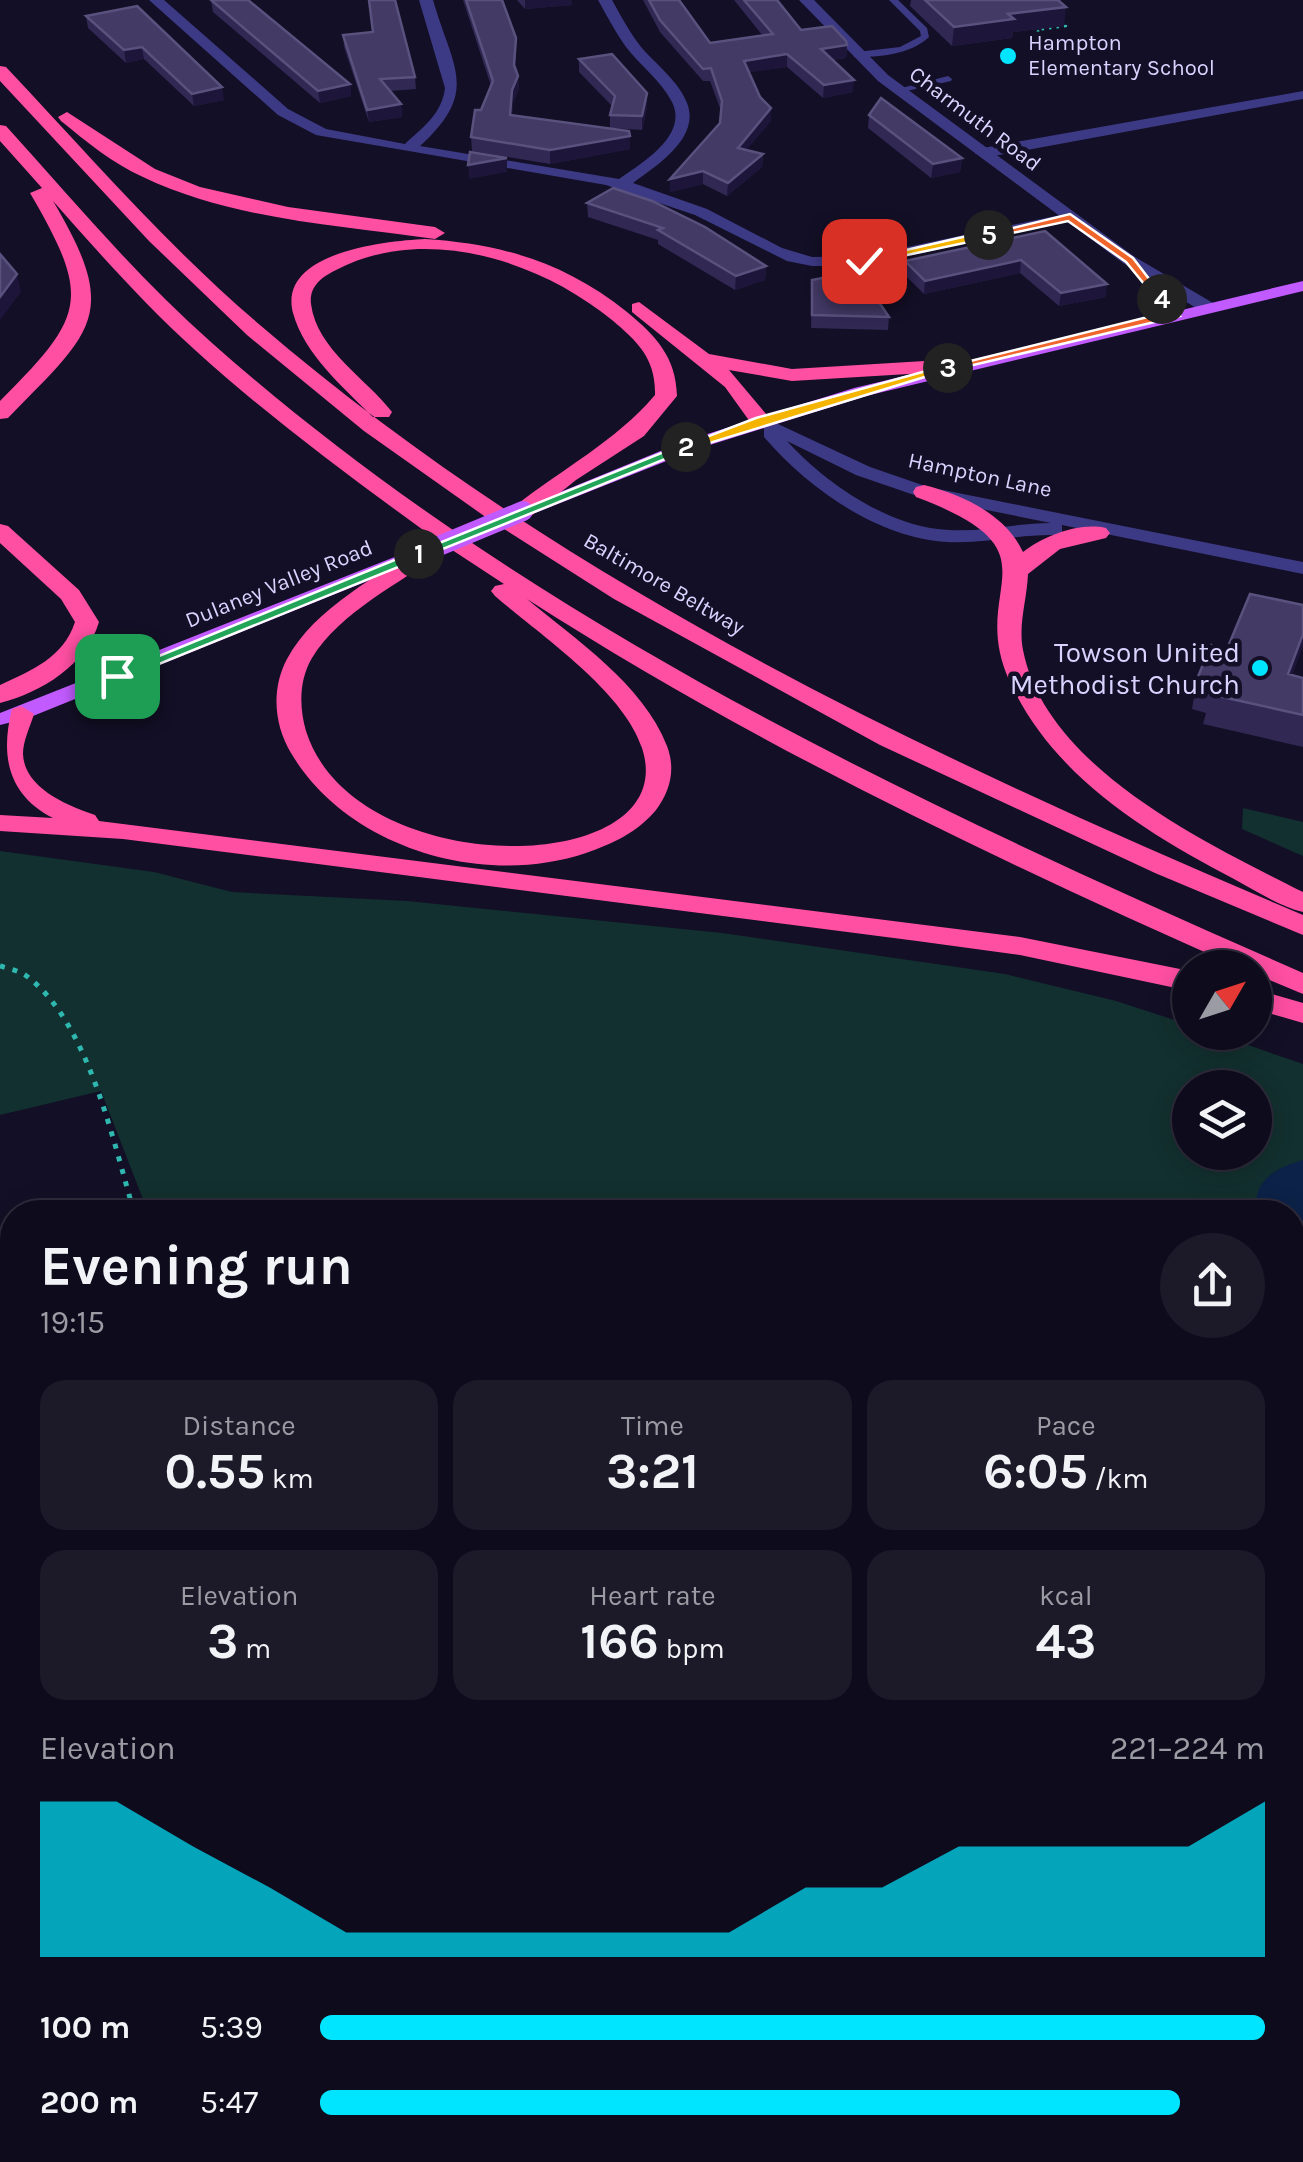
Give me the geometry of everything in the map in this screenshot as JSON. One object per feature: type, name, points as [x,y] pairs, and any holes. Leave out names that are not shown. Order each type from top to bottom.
[{"type":"highway","points":[[0,58],[85,134],[162,182],[246,205],[494,242],[551,256],[596,277],[732,383],[760,421]]},
{"type":"highway","name":"Baltimore Beltway","points":[[0,71],[190,272],[254,331],[472,498],[645,606],[862,725],[1181,875],[1303,926]]},
{"type":"highway","points":[[0,131],[64,233],[83,276],[86,294],[78,325],[67,342],[0,413]]},
{"type":"highway","points":[[0,131],[203,346],[346,464],[423,520],[600,634],[816,755],[982,840],[1303,984]]},
{"type":"highway","points":[[472,498],[364,395],[321,344],[305,318],[300,300],[304,286],[323,268],[356,255],[397,248],[484,252],[536,264],[576,282],[648,340],[666,367],[666,396],[659,408],[576,481],[523,511]]},
{"type":"highway","points":[[703,358],[792,375],[958,365]]},
{"type":"highway","points":[[924,492],[957,505],[997,530],[1010,549],[1016,573],[1008,635],[1015,665],[1049,727],[1116,794],[1238,870],[1303,902]]},
{"type":"highway","points":[[423,520],[592,668],[625,704],[656,750],[656,788],[646,805],[623,826],[587,844],[559,852],[503,857],[417,840],[362,814],[316,774],[291,728],[287,699],[302,654],[370,583],[434,548]]},
{"type":"highway","points":[[0,531],[72,595],[87,622],[77,648],[62,664],[0,695]]},
{"type":"highway","points":[[1016,573],[1028,557],[1056,540],[1098,533]]},
{"type":"highway","points":[[7,720],[9,756],[28,789],[76,818],[123,831]]},
{"type":"highway","points":[[0,823],[123,831],[1002,944],[1172,977]]},
{"type":"highway","points":[[1272,1004],[1303,1013]]},
{"type":"main road","points":[[576,481],[760,421],[958,365],[1303,286]]},
{"type":"main road","points":[[434,548],[523,511]]},
{"type":"main road","name":"Dulaney Valley Road","points":[[7,720],[370,583]]},
{"type":"street","points":[[156,0],[283,112],[301,123],[350,140],[622,184],[698,210],[787,258],[831,264],[1070,218]]},
{"type":"street","points":[[410,149],[446,113],[452,100],[452,88],[426,0]]},
{"type":"street","points":[[604,0],[630,44],[680,102],[684,114],[675,141],[622,184]]},
{"type":"street","name":"Charmuth Road","points":[[806,0],[857,55],[898,90],[1129,260],[1207,307]]},
{"type":"street","points":[[983,154],[1303,94]]},
{"type":"street","name":"Charmuth Road","points":[[1129,260],[1176,314]]},
{"type":"street","name":"Hampton Lane","points":[[760,421],[863,471],[924,492],[1303,568]]},
{"type":"street","name":"Hampton Lane","points":[[760,421],[782,449],[889,524],[925,535],[997,530],[1098,533],[1180,543]]},
{"type":"lane","points":[[857,55],[904,48],[925,38],[924,30],[893,0]]},
{"type":"lane","points":[[898,90],[948,79]]},
{"type":"path","points":[[1033,41],[1042,34],[1037,30],[1066,26],[1055,17]]},
{"type":"path","points":[[0,966],[32,975],[56,1004],[84,1060],[130,1200]]},
{"type":"green space","points":[[1243,808],[1303,822],[1303,856],[1242,829]]},
{"type":"green space","points":[[0,851],[154,872],[232,892],[407,901],[722,933],[1005,974],[1172,1019],[1172,1050],[1262,1050],[1303,1064],[1303,1200],[143,1200],[101,1091],[0,1115]]},
{"type":"water","points":[[1303,1160],[1303,1200],[1256,1200],[1262,1184],[1284,1167]]},
{"type":"building","points":[[211,0],[248,0],[350,84],[318,91]]},
{"type":"building","points":[[369,0],[395,0],[415,77],[380,79],[401,104],[367,110],[343,35],[373,32]]},
{"type":"building","points":[[466,0],[502,0],[516,38],[514,65],[518,76],[512,90],[510,115],[629,131],[630,136],[550,150],[471,137],[475,110],[481,110],[493,81]]},
{"type":"building","points":[[649,0],[679,0],[710,43],[773,34],[744,0],[777,0],[801,30],[832,26],[847,45],[821,49],[854,80],[824,85],[787,54],[744,61],[760,97],[771,108],[738,148],[763,154],[728,183],[703,171],[670,179],[720,123],[722,101],[711,68],[703,69],[660,20]]},
{"type":"building","points":[[925,0],[1058,0],[1066,7],[1008,14],[1014,19],[954,27]]},
{"type":"building","points":[[137,6],[222,87],[192,94],[142,47],[124,50],[86,16]]},
{"type":"building","points":[[612,54],[647,93],[642,116],[610,115],[615,96],[579,59]]},
{"type":"building","points":[[881,98],[962,158],[933,164],[869,115]]},
{"type":"building","points":[[470,152],[507,158],[468,165]]},
{"type":"building","points":[[613,188],[652,201],[705,227],[766,266],[736,276],[658,230],[663,228],[587,203]]},
{"type":"building","points":[[1045,231],[1107,284],[1061,293],[1021,260],[925,281],[905,261]]},
{"type":"building","points":[[0,254],[17,274],[0,297]]},
{"type":"building","points":[[858,271],[889,317],[812,315],[812,280]]},
{"type":"building","points":[[1250,594],[1303,605],[1303,634],[1288,674],[1303,678],[1303,715],[1209,694],[1214,683],[1197,679],[1211,645],[1227,649]]},
{"type":"place","name":"Hampton Elementary School","points":[[1008,56]]},
{"type":"place","name":"Towson United Methodist Church","points":[[1260,668]]},
{"type":"route","points":[[117,676],[583,486],[760,421],[958,365],[1176,314],[1129,260],[1070,218],[864,261]]}]
